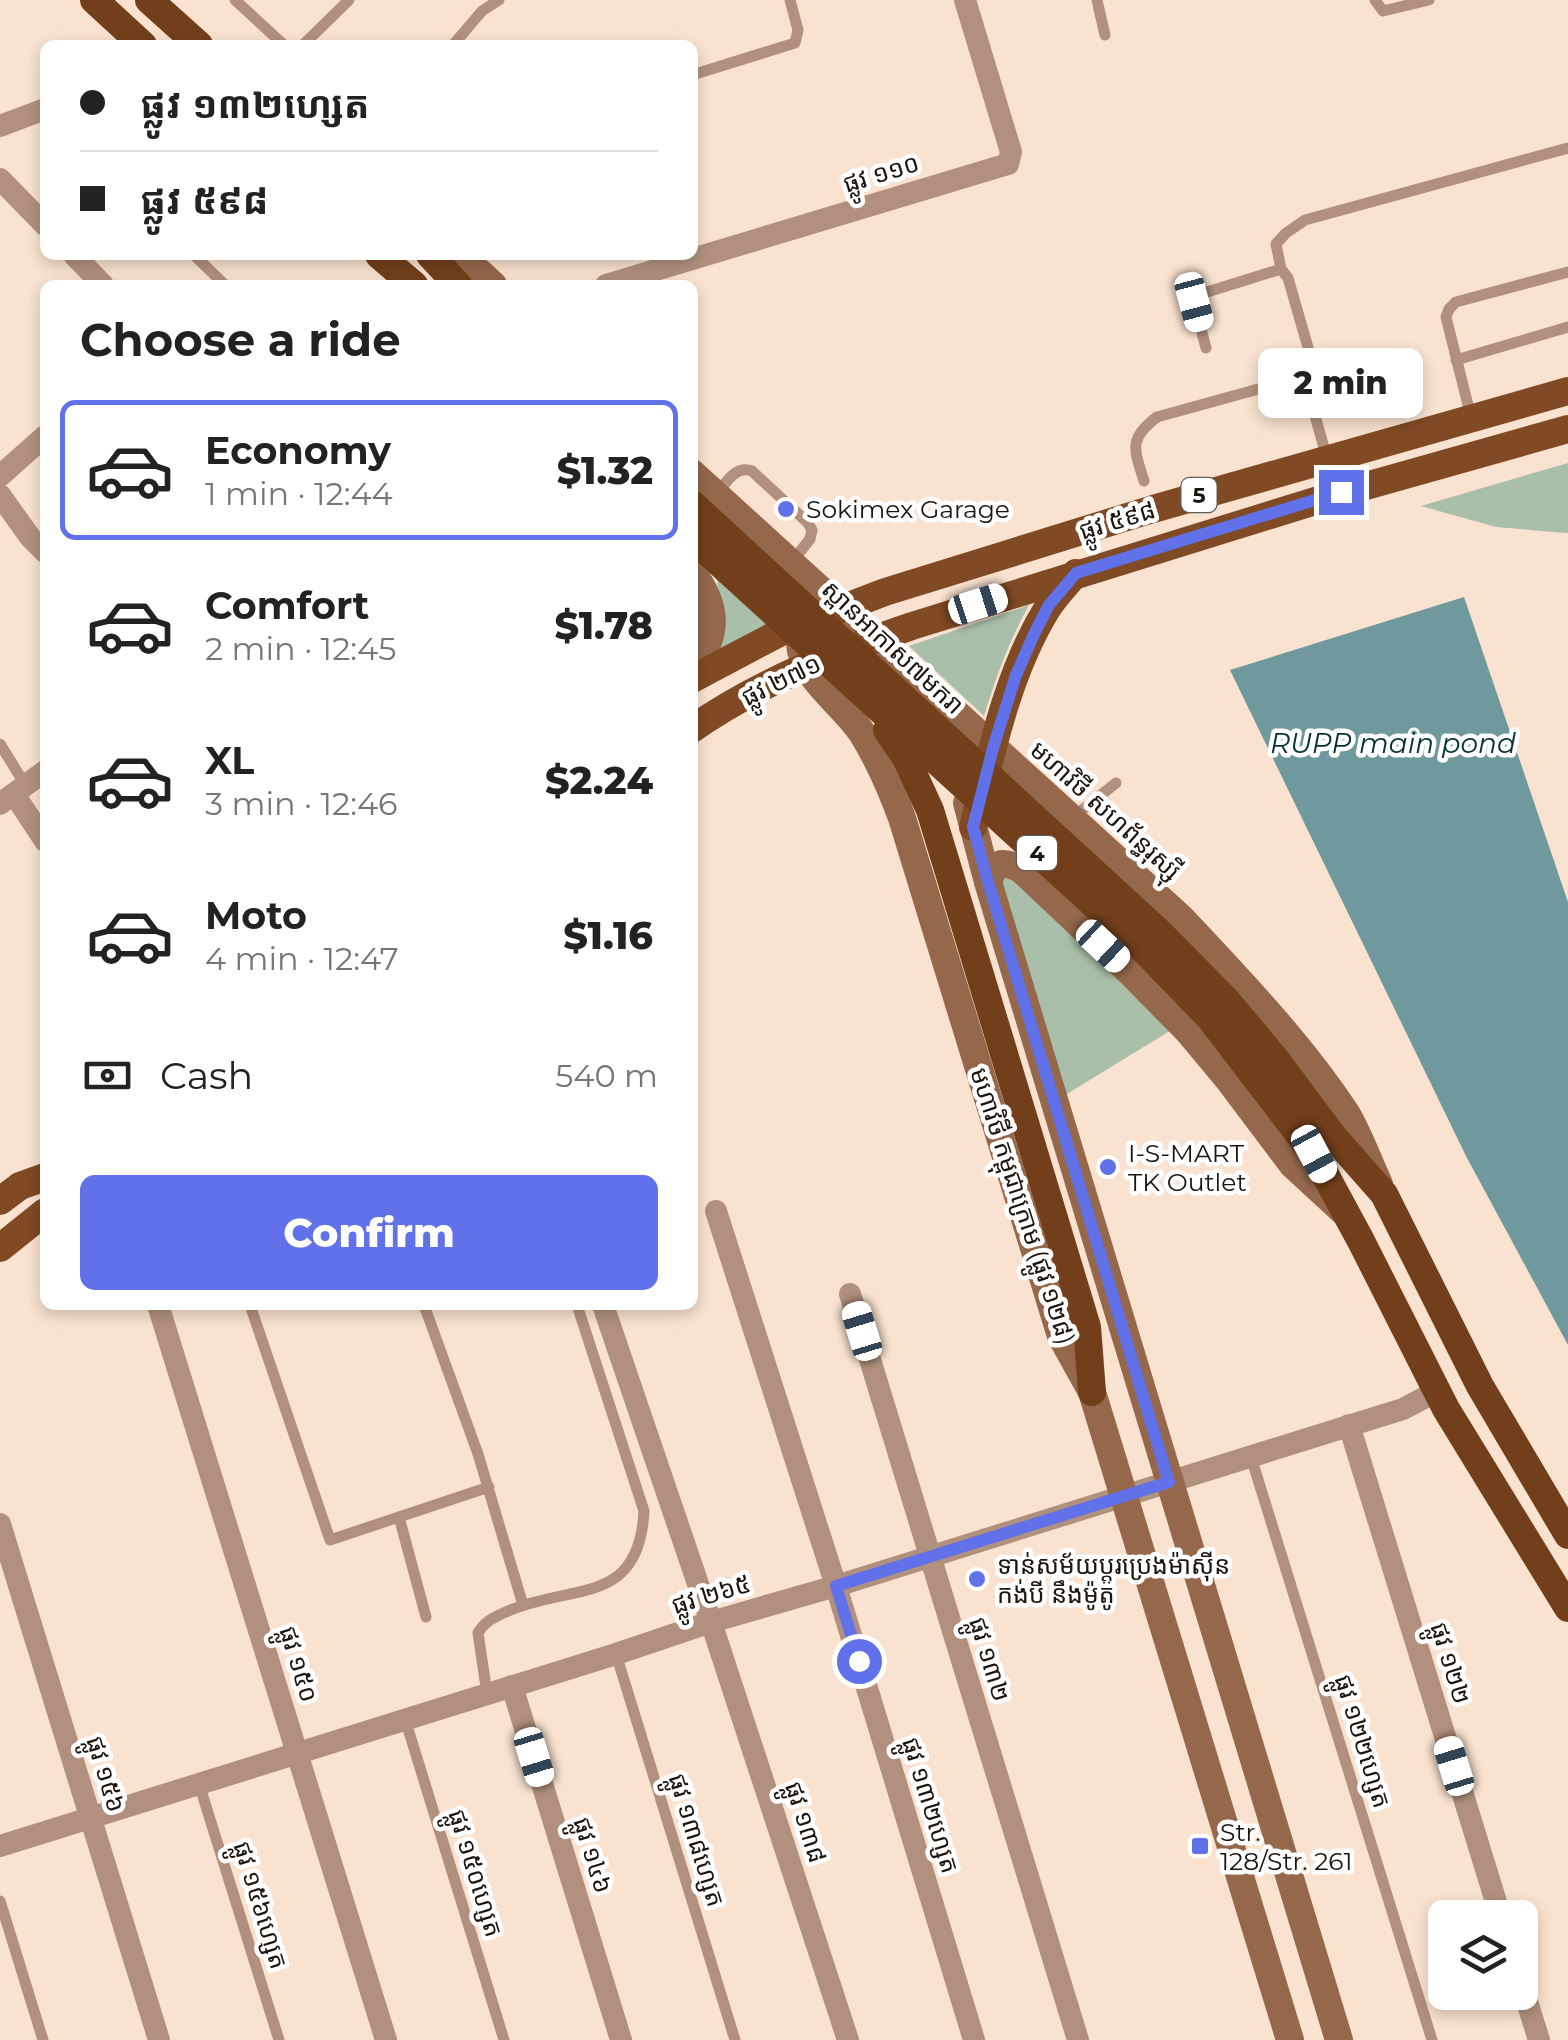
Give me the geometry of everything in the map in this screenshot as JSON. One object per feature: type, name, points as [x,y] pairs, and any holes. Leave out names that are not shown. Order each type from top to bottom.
[{"type":"highway","points":[[94,0],[138,40]]},
{"type":"highway","points":[[149,0],[193,40]]},
{"type":"highway","points":[[435,260],[453,280]]},
{"type":"highway","name":"ស្ពានអាកាស៧មករា","points":[[704,500],[1146,920],[1218,1009]]},
{"type":"highway","name":"4","points":[[698,543],[1145,951],[1218,1009],[1314,1154],[1437,1391],[1566,1601]]},
{"type":"highway","points":[[861,692],[906,758],[930,810],[1087,1327],[1092,1392]]},
{"type":"highway","name":"មហាវិថី សហព័ន្ធរុស្ស៊ី","points":[[1218,1009],[1273,1056],[1332,1135],[1384,1194],[1480,1386],[1564,1519]]},
{"type":"main road","points":[[454,260],[488,280]]},
{"type":"main road","name":"ផ្លូវ ៥៩៨","points":[[841,608],[1153,508],[1327,458],[1471,418],[1566,401]]},
{"type":"main road","name":"ផ្លូវ ៥៩៨","points":[[874,639],[1341,492],[1568,429]]},
{"type":"main road","name":"មហាវិថី សហព័ន្ធរុស្ស៊ី","points":[[704,500],[791,563],[1180,918],[1290,1039],[1348,1116],[1384,1194]]},
{"type":"main road","points":[[973,827],[1016,675],[1049,605],[1076,573]]},
{"type":"main road","points":[[698,581],[709,597],[713,624],[706,652],[698,662]]},
{"type":"main road","name":"ផ្លូវ ២៧១","points":[[698,676],[756,644],[841,608]]},
{"type":"main road","points":[[806,666],[800,643],[809,620]]},
{"type":"main road","name":"ផ្លូវ ២៧១","points":[[698,725],[806,666],[874,639]]},
{"type":"main road","name":"មហាវិថី កម្ពុជាក្រោម (ផ្លូវ ១២៨)","points":[[806,666],[860,729],[885,772],[902,818],[1060,1336],[1092,1392],[1290,2040]]},
{"type":"main road","points":[[916,677],[942,730],[961,783],[1339,2040]]},
{"type":"main road","points":[[1020,869],[1021,852],[1030,836],[1044,826],[1076,822]]},
{"type":"main road","points":[[988,882],[991,870],[999,864],[1008,863],[1020,869],[1189,1032],[1292,1165],[1347,1215]]},
{"type":"main road","points":[[0,1201],[20,1186],[40,1179]]},
{"type":"main road","points":[[0,1248],[40,1216]]},
{"type":"street","name":"ផ្លូវ ១១០","points":[[698,257],[1008,164],[1011,152],[965,0]]},
{"type":"street","points":[[0,126],[40,111]]},
{"type":"street","points":[[0,179],[40,221]]},
{"type":"street","points":[[79,260],[97,280]]},
{"type":"street","name":"ផ្លូវ ១១០","points":[[623,280],[689,260]]},
{"type":"street","points":[[0,476],[40,440]]},
{"type":"street","points":[[0,494],[40,547]]},
{"type":"street","points":[[40,775],[13,795],[40,834]]},
{"type":"street","name":"ផ្លូវ ១៣២ហ្សេត","points":[[716,1210],[974,2040]]},
{"type":"street","name":"ផ្លូវ ១៣២","points":[[850,1294],[1078,2040]]},
{"type":"street","name":"ផ្លូវ ១៥០","points":[[160,1310],[386,2040]]},
{"type":"street","name":"ផ្លូវ ១៣៨","points":[[605,1310],[848,2040]]},
{"type":"street","name":"ផ្លូវ ២៦៥","points":[[0,1846],[1402,1409],[1437,1391]]},
{"type":"street","name":"ផ្លូវ ១២២","points":[[1350,1425],[1495,1900]]},
{"type":"street","name":"ផ្លូវ ១៥៦","points":[[0,1524],[159,2040]]},
{"type":"street","name":"ផ្លូវ ១៤៦","points":[[512,1686],[621,2040]]},
{"type":"street","points":[[1530,2010],[1539,2040]]},
{"type":"lane","points":[[307,40],[349,0]]},
{"type":"lane","points":[[456,40],[482,11],[500,0]]},
{"type":"lane","points":[[698,74],[794,42],[798,30],[790,0]]},
{"type":"lane","points":[[1097,0],[1106,35]]},
{"type":"lane","points":[[1376,0],[1383,12],[1430,0]]},
{"type":"lane","points":[[243,2],[279,40]]},
{"type":"lane","points":[[1144,481],[1134,450],[1140,430],[1157,417],[1308,376],[1314,365],[1276,244],[1286,233],[1305,220],[1568,148]]},
{"type":"lane","points":[[199,260],[220,280]]},
{"type":"lane","points":[[1206,348],[1194,302],[1204,293],[1281,269]]},
{"type":"lane","points":[[1471,418],[1446,317],[1456,302],[1568,272]]},
{"type":"lane","points":[[1456,360],[1568,327]]},
{"type":"lane","points":[[1304,376],[1327,458]]},
{"type":"lane","points":[[704,500],[736,472],[752,471],[812,530],[810,539],[791,563]]},
{"type":"lane","points":[[0,744],[13,795]]},
{"type":"lane","points":[[1076,822],[1116,783]]},
{"type":"lane","points":[[252,1310],[330,1540],[489,1487]]},
{"type":"lane","points":[[426,1310],[489,1487],[523,1605]]},
{"type":"lane","points":[[487,1694],[478,1633],[485,1622],[523,1605],[582,1593],[621,1576],[633,1558],[643,1528],[644,1512],[578,1310]]},
{"type":"lane","name":"ផ្លូវ ១២២ហ្សេត","points":[[1251,1456],[1432,2040]]},
{"type":"lane","points":[[399,1516],[426,1617]]},
{"type":"lane","points":[[1523,1535],[1564,1519]]},
{"type":"lane","name":"ផ្លូវ ១៣៨ហ្សេត","points":[[616,1654],[735,2040]]},
{"type":"lane","name":"ផ្លូវ ១៥០ហ្សេត","points":[[405,1719],[504,2040]]},
{"type":"lane","name":"ផ្លូវ ១៥៦ហ្សេត","points":[[200,1784],[279,2040]]},
{"type":"lane","points":[[0,1901],[43,2040]]},
{"type":"green space","points":[[1568,463],[1568,533],[1496,527],[1421,506]]},
{"type":"green space","points":[[716,576],[814,606],[716,655],[725,625]]},
{"type":"green space","points":[[1029,605],[984,716],[909,646]]},
{"type":"green space","points":[[1010,871],[1173,1029],[1062,1097],[1000,885],[1002,875]]},
{"type":"water","name":"RUPP main pond","points":[[1464,597],[1568,902],[1568,1345],[1466,1156],[1230,670]]},
{"type":"place","name":"Sokimex Garage","points":[[786,509]]},
{"type":"place","name":"I-S-MART TK Outlet","points":[[1108,1167]]},
{"type":"place","name":"ទាន់សម័យប្តូរប្រេងម៉ាសុីន កង់បី នឹងម៉ូតូ","points":[[977,1579]]},
{"type":"place","name":"Str. 128/Str. 261","points":[[1200,1846]]},
{"type":"route","points":[[859,1661],[836,1586],[1169,1482],[973,827],[1016,675],[1049,605],[1076,573],[1341,492]]}]
